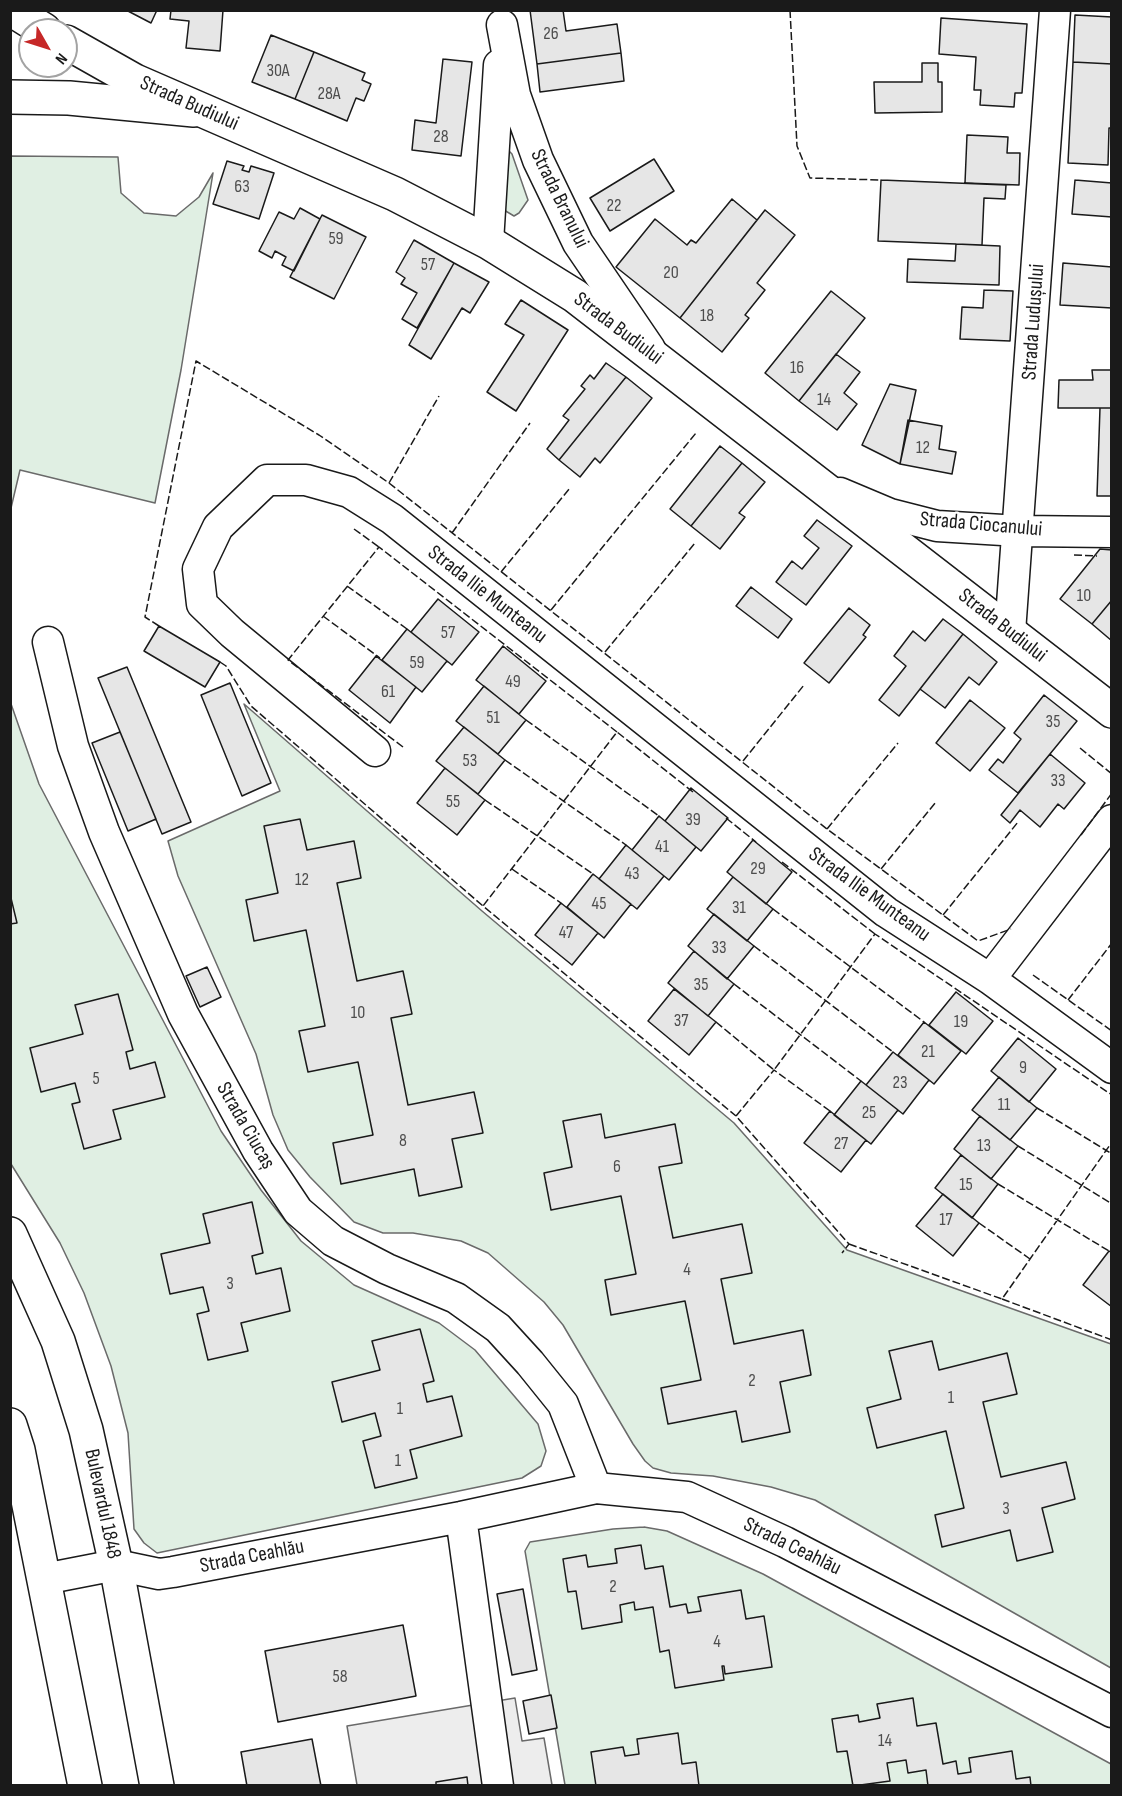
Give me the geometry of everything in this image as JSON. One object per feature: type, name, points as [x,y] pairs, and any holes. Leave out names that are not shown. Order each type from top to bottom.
[{"type":"main road","name":"Strada Budiului","points":[[78,49],[135,81],[395,194],[488,242],[575,296],[1112,711]]},
{"type":"main road","points":[[10,97],[69,98],[203,111]]},
{"type":"main road","name":"Bulevardul 1848","points":[[10,1234],[58,1341],[84,1421],[116,1565],[158,1785]]},
{"type":"main road","points":[[10,1425],[18,1450],[85,1785]]},
{"type":"street","name":"Strada Ludușului","points":[[1010,632],[1055,10]]},
{"type":"street","name":"Strada Branului","points":[[488,242],[502,18]]},
{"type":"street","name":"Strada Branului","points":[[502,18],[515,95],[538,160],[578,243],[655,356]]},
{"type":"street","name":"Strada Ilie Munteanu","points":[[375,751],[232,633],[202,604],[198,569],[218,526],[267,480],[306,480],[349,492],[392,519],[886,912],[990,979],[1112,1068]]},
{"type":"street","name":"Strada Ciocanului","points":[[821,485],[890,514],[938,526],[1019,531],[1112,532]]},
{"type":"street","name":"Strada Ciucaș","points":[[48,642],[73,746],[104,832],[183,1014],[258,1151],[298,1211],[333,1241],[387,1269],[456,1298],[498,1328],[531,1363],[563,1404],[596,1488]]},
{"type":"street","points":[[990,979],[1112,820]]},
{"type":"street","name":"Strada Ceahlău","points":[[44,1578],[116,1565],[159,1574],[173,1572],[461,1518],[596,1488],[687,1497],[784,1542],[1108,1707]]},
{"type":"street","points":[[461,1518],[498,1785]]},
{"type":"green space","points":[[505,147],[512,154],[528,200],[514,216],[504,210]]},
{"type":"green space","points":[[11,156],[118,157],[121,193],[144,213],[176,216],[199,197],[213,173],[181,370],[155,503],[20,470],[11,508]]},
{"type":"green space","points":[[10,701],[39,784],[221,1131],[261,1190],[301,1241],[354,1285],[439,1323],[475,1350],[538,1424],[546,1451],[541,1466],[522,1478],[157,1553],[144,1543],[134,1529],[128,1433],[111,1366],[84,1293],[60,1243],[11,1164]]},
{"type":"green space","points":[[244,704],[482,911],[734,1123],[847,1250],[1111,1344],[1111,1668],[815,1500],[771,1487],[713,1476],[671,1473],[653,1468],[633,1444],[563,1325],[544,1302],[488,1253],[461,1241],[413,1233],[383,1233],[354,1222],[310,1177],[288,1150],[273,1115],[256,1054],[178,876],[168,841],[280,791]]},
{"type":"green space","points":[[644,1527],[667,1531],[763,1574],[1111,1764],[1111,1785],[565,1785],[525,1551],[530,1542],[613,1529]]},
{"type":"shaded area","points":[[515,1698],[522,1741],[544,1738],[552,1785],[357,1785],[347,1726]]},
{"type":"building","points":[[126,10],[157,10],[151,23]]},
{"type":"building","points":[[171,10],[223,10],[220,51],[186,48],[189,21],[170,19]]},
{"type":"building","points":[[530,10],[563,10],[566,31],[617,24],[621,53],[537,64]]},
{"type":"building","points":[[1075,15],[1112,17],[1112,64],[1073,62]]},
{"type":"building","points":[[941,18],[1027,24],[1022,93],[1015,93],[1014,107],[980,105],[981,90],[974,90],[976,57],[939,54]]},
{"type":"building","points":[[271,35],[314,52],[295,99],[252,82]]},
{"type":"building","points":[[314,52],[365,73],[362,80],[371,84],[364,101],[356,98],[347,121],[295,99]]},
{"type":"building","points":[[621,53],[624,81],[540,92],[537,64]]},
{"type":"building","points":[[443,59],[472,62],[461,156],[412,150],[415,120],[436,123]]},
{"type":"building","points":[[1073,62],[1112,64],[1112,128],[1109,128],[1108,165],[1068,163]]},
{"type":"building","points":[[922,63],[938,63],[938,82],[942,82],[942,112],[875,113],[874,82],[922,82]]},
{"type":"building","points":[[967,135],[1008,137],[1007,153],[1020,153],[1019,185],[965,183]]},
{"type":"building","points":[[654,159],[674,191],[610,231],[590,198]]},
{"type":"building","points":[[227,161],[244,166],[242,170],[249,172],[251,166],[274,173],[259,219],[213,204]]},
{"type":"building","points":[[881,180],[1006,185],[1005,199],[984,198],[982,245],[878,241]]},
{"type":"building","points":[[1075,180],[1112,183],[1112,217],[1072,214]]},
{"type":"building","points":[[732,199],[757,220],[680,318],[616,267],[655,219],[687,245],[691,240],[696,243]]},
{"type":"building","points":[[300,208],[320,219],[294,271],[282,265],[286,257],[275,251],[272,258],[259,251],[279,212],[294,219]]},
{"type":"building","points":[[765,210],[795,235],[757,283],[765,290],[745,315],[749,318],[722,352],[680,318]]},
{"type":"building","points":[[322,215],[366,237],[334,299],[290,277]]},
{"type":"building","points":[[414,240],[454,263],[417,328],[402,319],[417,293],[401,284],[405,278],[396,272]]},
{"type":"building","points":[[956,244],[1000,246],[999,285],[907,282],[908,259],[955,261]]},
{"type":"building","points":[[454,263],[489,282],[470,313],[462,308],[431,359],[409,345]]},
{"type":"building","points":[[1063,263],[1112,267],[1112,308],[1060,305]]},
{"type":"building","points":[[984,290],[1013,291],[1010,341],[960,339],[962,307],[983,308]]},
{"type":"building","points":[[831,291],[865,318],[799,401],[765,373]]},
{"type":"building","points":[[521,300],[568,330],[516,411],[487,392],[524,335],[505,324]]},
{"type":"building","points":[[836,354],[860,372],[844,393],[857,404],[837,430],[799,401]]},
{"type":"building","points":[[606,363],[626,377],[559,460],[547,449],[569,420],[563,416],[585,389],[581,386],[590,375],[594,379]]},
{"type":"building","points":[[1092,370],[1112,370],[1112,408],[1058,408],[1059,380],[1093,380]]},
{"type":"building","points":[[626,377],[652,398],[600,463],[595,458],[580,477],[559,460]]},
{"type":"building","points":[[890,384],[916,390],[900,464],[862,445]]},
{"type":"building","points":[[1100,408],[1112,408],[1112,496],[1097,496]]},
{"type":"building","points":[[908,420],[942,426],[939,449],[956,452],[952,474],[900,464]]},
{"type":"building","points":[[720,446],[742,463],[691,526],[670,509]]},
{"type":"building","points":[[742,463],[765,482],[739,513],[745,517],[720,549],[691,526]]},
{"type":"building","points":[[817,520],[852,546],[806,605],[776,582],[792,561],[802,569],[819,548],[804,536]]},
{"type":"building","points":[[1100,549],[1112,550],[1112,600],[1092,624],[1060,599]]},
{"type":"building","points":[[751,587],[792,619],[778,638],[736,606]]},
{"type":"building","points":[[438,599],[479,632],[452,665],[411,632]]},
{"type":"building","points":[[1112,600],[1112,641],[1092,624]]},
{"type":"building","points":[[849,608],[870,625],[863,635],[866,637],[829,683],[804,663]]},
{"type":"building","points":[[943,619],[963,634],[899,716],[879,700],[906,666],[894,656],[913,631],[925,641]]},
{"type":"building","points":[[159,626],[220,662],[205,687],[144,651]]},
{"type":"building","points":[[407,629],[447,661],[422,692],[382,660]]},
{"type":"building","points":[[963,634],[997,662],[979,685],[969,677],[945,708],[920,689]]},
{"type":"building","points":[[503,646],[546,681],[519,714],[476,680]]},
{"type":"building","points":[[376,656],[416,687],[390,723],[349,690]]},
{"type":"building","points":[[127,667],[191,822],[162,834],[98,678]]},
{"type":"building","points":[[230,683],[271,783],[242,796],[201,695]]},
{"type":"building","points":[[484,686],[526,720],[498,754],[456,721]]},
{"type":"building","points":[[1044,695],[1077,721],[1018,793],[989,770],[998,759],[1003,763],[1021,739],[1014,733]]},
{"type":"building","points":[[970,700],[1005,728],[970,771],[936,743]]},
{"type":"building","points":[[464,727],[505,760],[478,794],[436,761]]},
{"type":"building","points":[[120,732],[156,819],[128,831],[92,743]]},
{"type":"building","points":[[1050,754],[1085,783],[1064,809],[1058,804],[1040,827],[1020,810],[1010,823],[1001,815]]},
{"type":"building","points":[[445,768],[485,800],[457,835],[417,803]]},
{"type":"building","points":[[691,788],[728,818],[701,851],[665,821]]},
{"type":"building","points":[[659,816],[696,847],[669,880],[632,850]]},
{"type":"building","points":[[300,819],[307,850],[354,841],[361,878],[337,883],[357,981],[403,971],[412,1014],[391,1018],[408,1105],[474,1092],[483,1133],[452,1139],[462,1187],[419,1196],[414,1169],[341,1184],[333,1143],[373,1135],[358,1062],[308,1072],[299,1031],[325,1026],[306,930],[254,941],[246,900],[278,893],[264,826]]},
{"type":"building","points":[[753,840],[792,872],[766,904],[727,872]]},
{"type":"building","points":[[626,845],[664,876],[637,909],[599,879]]},
{"type":"building","points":[[593,874],[631,904],[604,938],[567,907]]},
{"type":"building","points":[[733,877],[773,909],[747,941],[707,909]]},
{"type":"building","points":[[10,894],[17,923],[10,924]]},
{"type":"building","points":[[561,903],[598,933],[572,965],[535,935]]},
{"type":"building","points":[[714,914],[754,946],[727,979],[688,946]]},
{"type":"building","points":[[694,951],[734,984],[708,1016],[668,983]]},
{"type":"building","points":[[207,967],[221,997],[200,1007],[186,976]]},
{"type":"building","points":[[674,989],[716,1022],[689,1055],[648,1021]]},
{"type":"building","points":[[956,992],[993,1021],[966,1054],[929,1025]]},
{"type":"building","points":[[118,994],[133,1050],[126,1052],[130,1069],[155,1062],[165,1097],[113,1110],[121,1139],[84,1149],[72,1104],[80,1102],[75,1083],[41,1092],[30,1048],[83,1034],[75,1005]]},
{"type":"building","points":[[924,1022],[961,1051],[934,1084],[898,1055]]},
{"type":"building","points":[[1018,1038],[1056,1069],[1029,1102],[991,1071]]},
{"type":"building","points":[[893,1052],[929,1080],[903,1114],[866,1085]]},
{"type":"building","points":[[999,1077],[1037,1108],[1010,1140],[972,1110]]},
{"type":"building","points":[[861,1081],[898,1110],[871,1144],[834,1115]]},
{"type":"building","points":[[830,1111],[866,1140],[841,1172],[804,1143]]},
{"type":"building","points":[[601,1114],[605,1138],[675,1124],[682,1163],[659,1167],[673,1238],[742,1224],[752,1273],[721,1279],[734,1344],[803,1330],[811,1375],[780,1382],[790,1432],[742,1442],[736,1411],[668,1424],[661,1388],[701,1380],[685,1301],[611,1315],[605,1280],[636,1274],[621,1196],[551,1210],[544,1173],[572,1167],[563,1121]]},
{"type":"building","points":[[980,1116],[1018,1146],[991,1179],[954,1149]]},
{"type":"building","points":[[961,1155],[998,1184],[972,1218],[935,1188]]},
{"type":"building","points":[[943,1194],[979,1223],[953,1256],[916,1226]]},
{"type":"building","points":[[252,1202],[263,1253],[252,1256],[256,1274],[281,1268],[290,1311],[241,1323],[248,1351],[208,1360],[197,1314],[209,1311],[203,1287],[170,1294],[161,1254],[210,1243],[203,1214]]},
{"type":"building","points":[[1109,1251],[1112,1253],[1112,1307],[1083,1285]]},
{"type":"building","points":[[420,1329],[434,1381],[423,1384],[427,1402],[452,1396],[462,1436],[410,1450],[417,1478],[375,1488],[363,1441],[381,1436],[375,1413],[342,1422],[332,1382],[380,1370],[372,1341]]},
{"type":"building","points":[[932,1341],[939,1370],[1007,1353],[1017,1394],[983,1402],[1001,1477],[1066,1462],[1075,1499],[1042,1508],[1053,1552],[1017,1561],[1010,1530],[942,1547],[935,1515],[964,1508],[946,1431],[877,1448],[867,1408],[901,1399],[889,1351]]},
{"type":"building","points":[[641,1545],[645,1569],[663,1566],[670,1607],[686,1604],[688,1613],[701,1611],[698,1597],[741,1590],[746,1619],[764,1616],[772,1667],[725,1674],[724,1666],[722,1666],[724,1680],[675,1688],[669,1650],[660,1652],[653,1607],[635,1610],[634,1602],[620,1605],[622,1622],[582,1629],[576,1591],[568,1592],[563,1559],[586,1555],[588,1567],[617,1563],[615,1549]]},
{"type":"building","points":[[523,1589],[537,1670],[512,1675],[497,1594]]},
{"type":"building","points":[[403,1625],[416,1696],[278,1722],[265,1651]]},
{"type":"building","points":[[551,1695],[557,1728],[529,1734],[523,1701]]},
{"type":"building","points":[[913,1698],[917,1726],[936,1723],[943,1764],[956,1761],[958,1774],[971,1772],[969,1758],[1012,1751],[1016,1779],[1030,1777],[1031,1786],[928,1786],[926,1770],[908,1773],[906,1760],[887,1763],[890,1781],[853,1786],[847,1751],[837,1752],[832,1719],[858,1715],[859,1722],[880,1718],[877,1704]]},
{"type":"building","points":[[678,1733],[682,1764],[696,1762],[699,1786],[596,1786],[591,1752],[623,1747],[625,1756],[639,1754],[637,1739]]},
{"type":"building","points":[[312,1739],[321,1786],[247,1786],[241,1752]]},
{"type":"building","points":[[467,1777],[468,1786],[436,1786],[436,1782]]},
{"type":"fence","points":[[790,10],[797,146],[810,178],[881,180]]},
{"type":"fence","points":[[159,626],[145,617],[196,361],[319,435],[389,483],[827,829],[978,941],[1011,929]]},
{"type":"fence","points":[[389,483],[439,396]]},
{"type":"fence","points":[[452,533],[530,423]]},
{"type":"fence","points":[[551,610],[696,433]]},
{"type":"fence","points":[[501,572],[570,488]]},
{"type":"fence","points":[[354,529],[379,547]]},
{"type":"fence","points":[[605,652],[695,543]]},
{"type":"fence","points":[[403,747],[288,660],[379,547],[617,732]]},
{"type":"fence","points":[[1074,555],[1097,556]]},
{"type":"fence","points":[[347,586],[407,629]]},
{"type":"fence","points":[[323,616],[380,658]]},
{"type":"fence","points":[[220,662],[226,666],[251,706],[483,906]]},
{"type":"fence","points":[[743,761],[804,685]]},
{"type":"fence","points":[[526,720],[659,816]]},
{"type":"fence","points":[[693,792],[617,732],[483,906],[736,1116]]},
{"type":"fence","points":[[827,829],[898,743]]},
{"type":"fence","points":[[1080,748],[1112,774]]},
{"type":"fence","points":[[505,760],[626,845]]},
{"type":"fence","points":[[1081,835],[1112,793]]},
{"type":"fence","points":[[485,800],[593,874]]},
{"type":"fence","points":[[881,869],[936,802]]},
{"type":"fence","points":[[726,818],[756,842]]},
{"type":"fence","points":[[943,915],[1018,822]]},
{"type":"fence","points":[[782,862],[875,934]]},
{"type":"fence","points":[[512,869],[561,903]]},
{"type":"fence","points":[[773,909],[924,1022]]},
{"type":"fence","points":[[716,1022],[774,1070],[875,934],[1112,1095]]},
{"type":"fence","points":[[1068,1000],[1112,943]]},
{"type":"fence","points":[[754,946],[893,1052]]},
{"type":"fence","points":[[1033,975],[1112,1031]]},
{"type":"fence","points":[[734,984],[861,1081]]},
{"type":"fence","points":[[830,1111],[774,1070],[736,1116],[849,1244],[842,1253]]},
{"type":"fence","points":[[1037,1108],[1112,1154]]},
{"type":"fence","points":[[849,1244],[1002,1299],[1112,1142]]},
{"type":"fence","points":[[1018,1146],[1112,1204]]},
{"type":"fence","points":[[998,1184],[1109,1251]]},
{"type":"fence","points":[[979,1223],[1030,1259]]},
{"type":"fence","points":[[1002,1299],[1112,1340]]}]
